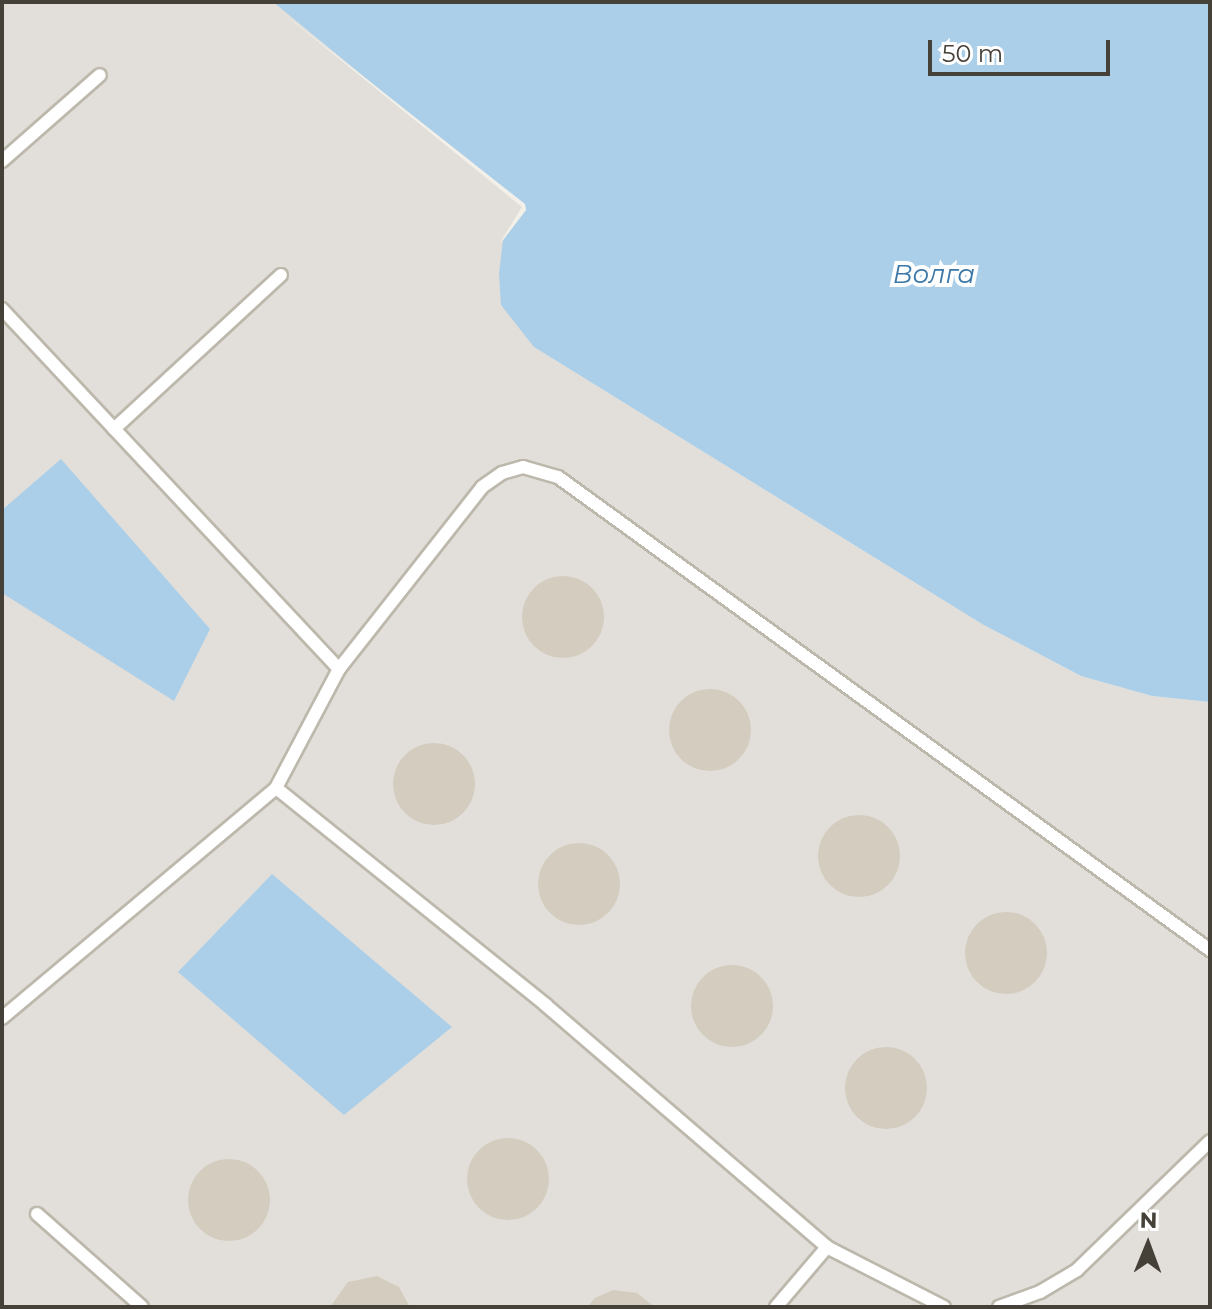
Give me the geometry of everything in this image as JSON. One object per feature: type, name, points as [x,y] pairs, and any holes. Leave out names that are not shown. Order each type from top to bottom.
[{"type":"lane","points":[[2,161],[100,75]]},
{"type":"lane","points":[[114,429],[281,275]]},
{"type":"lane","points":[[2,309],[339,669]]},
{"type":"lane","points":[[2,1018],[276,788],[339,669],[482,487],[502,473],[523,467],[558,477],[1210,950]]},
{"type":"lane","points":[[276,788],[546,1005],[827,1247],[944,1307]]},
{"type":"lane","points":[[999,1307],[1040,1292],[1077,1270],[1210,1141]]},
{"type":"lane","points":[[37,1214],[142,1307]]},
{"type":"lane","points":[[776,1307],[827,1247]]},
{"type":"shaded area","points":[[2,2],[273,2],[526,210],[534,347],[982,624],[1081,676],[1152,696],[1210,702],[1210,1307],[2,1307]]},
{"type":"water","name":"Волга","points":[[273,2],[1210,2],[1210,702],[1152,696],[1081,676],[982,624],[534,347],[501,305],[499,274],[503,240],[526,210]]},
{"type":"water","points":[[61,459],[210,629],[174,701],[2,593],[2,510]]},
{"type":"water","points":[[272,874],[452,1027],[344,1115],[178,972]]},
{"type":"pier","points":[[269,2],[525,204],[526,210],[499,244],[522,207]]},
{"type":"building","points":[[563,576],[579,579],[592,588],[601,601],[604,617],[601,633],[592,646],[579,655],[563,658],[547,655],[534,646],[525,633],[522,617],[525,601],[534,588],[547,579]]},
{"type":"building","points":[[710,689],[726,692],[739,701],[748,714],[751,730],[748,746],[739,759],[726,768],[710,771],[694,768],[681,759],[672,746],[669,730],[672,714],[681,701],[694,692]]},
{"type":"building","points":[[434,743],[450,746],[463,755],[472,768],[475,784],[472,800],[463,813],[450,822],[434,825],[418,822],[405,813],[396,800],[393,784],[396,768],[405,755],[418,746]]},
{"type":"building","points":[[859,815],[875,818],[888,827],[897,840],[900,856],[897,872],[888,885],[875,894],[859,897],[843,894],[830,885],[821,872],[818,856],[821,840],[830,827],[843,818]]},
{"type":"building","points":[[579,843],[595,846],[608,855],[617,868],[620,884],[617,900],[608,913],[595,922],[579,925],[563,922],[550,913],[541,900],[538,884],[541,868],[550,855],[563,846]]},
{"type":"building","points":[[1006,912],[1022,915],[1035,924],[1044,937],[1047,953],[1044,969],[1035,982],[1022,991],[1006,994],[990,991],[977,982],[968,969],[965,953],[968,937],[977,924],[990,915]]},
{"type":"building","points":[[732,965],[748,968],[761,977],[770,990],[773,1006],[770,1022],[761,1035],[748,1044],[732,1047],[716,1044],[703,1035],[694,1022],[691,1006],[694,990],[703,977],[716,968]]},
{"type":"building","points":[[886,1047],[902,1050],[915,1059],[924,1072],[927,1088],[924,1104],[915,1117],[902,1126],[886,1129],[870,1126],[857,1117],[848,1104],[845,1088],[848,1072],[857,1059],[870,1050]]},
{"type":"building","points":[[508,1138],[524,1141],[537,1150],[546,1163],[549,1179],[546,1195],[537,1208],[524,1217],[508,1220],[492,1217],[479,1208],[470,1195],[467,1179],[470,1163],[479,1150],[492,1141]]},
{"type":"building","points":[[229,1159],[245,1162],[258,1171],[267,1184],[270,1200],[267,1216],[258,1229],[245,1238],[229,1241],[213,1238],[200,1229],[191,1216],[188,1200],[191,1184],[200,1171],[213,1162]]},
{"type":"building","points":[[377,1276],[399,1287],[410,1307],[330,1307],[348,1282]]},
{"type":"building","points":[[613,1290],[637,1293],[655,1307],[587,1307],[595,1298]]}]
